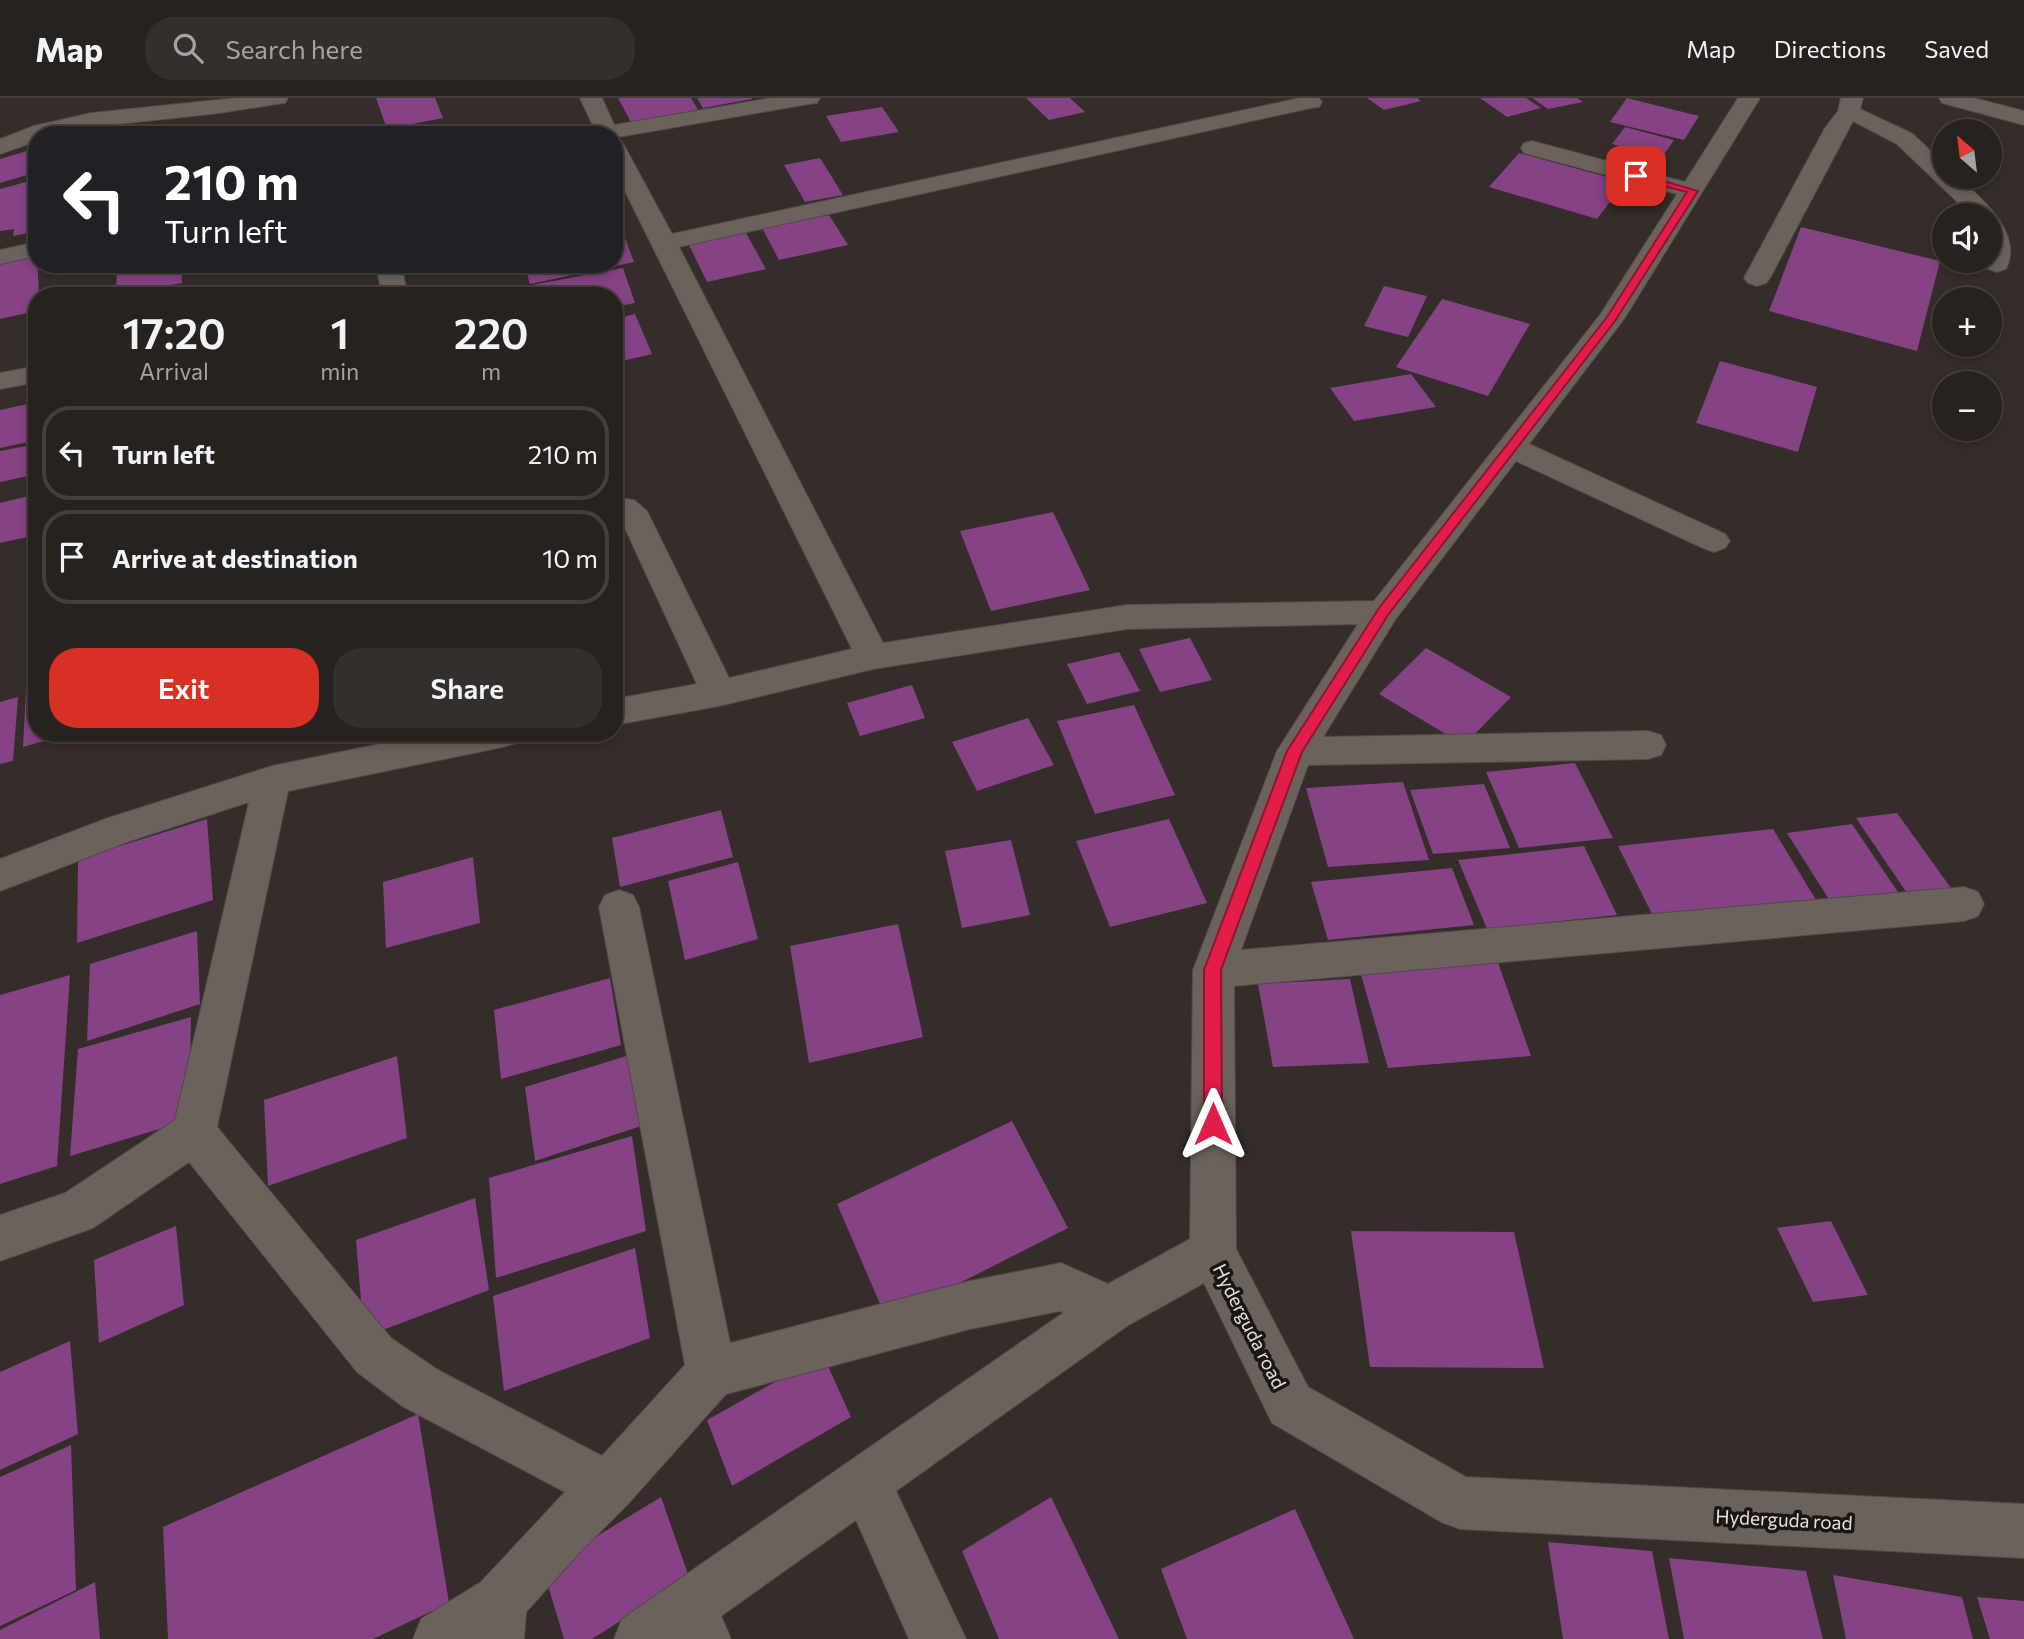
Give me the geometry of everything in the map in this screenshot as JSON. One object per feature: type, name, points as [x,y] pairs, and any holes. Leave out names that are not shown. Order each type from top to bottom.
[{"type":"street","points":[[64,126],[91,120],[220,107],[277,98]]},
{"type":"street","points":[[591,98],[601,126]]},
{"type":"street","points":[[623,134],[809,98]]},
{"type":"street","name":"Hyderguda road","points":[[1749,98],[1611,319],[1383,612],[1295,751],[1213,970],[1213,1252],[1290,1405],[1460,1503],[2024,1531]]},
{"type":"street","points":[[1950,98],[2024,118]]},
{"type":"street","points":[[666,243],[1311,102]]},
{"type":"street","points":[[1757,278],[1850,105],[1905,139],[1932,164]]},
{"type":"street","points":[[0,147],[28,136]]},
{"type":"street","points":[[1532,148],[1693,191]]},
{"type":"street","points":[[623,168],[666,243],[873,657]]},
{"type":"street","points":[[1958,189],[1973,203]]},
{"type":"street","points":[[0,257],[28,251]]},
{"type":"street","points":[[0,381],[28,376]]},
{"type":"street","points":[[1511,447],[1714,541]]},
{"type":"street","points":[[623,508],[636,518],[719,692]]},
{"type":"street","points":[[623,710],[719,692],[873,657],[1126,617],[1383,612]]},
{"type":"street","points":[[0,875],[121,830],[272,780],[459,742]]},
{"type":"street","points":[[1295,751],[1648,746]]},
{"type":"street","points":[[0,1238],[77,1212],[194,1133],[272,780]]},
{"type":"street","points":[[1213,970],[1964,904]]},
{"type":"street","points":[[619,907],[711,1373]]},
{"type":"street","points":[[194,1133],[374,1355],[420,1388],[609,1487]]},
{"type":"street","points":[[642,1639],[695,1623],[865,1482],[1110,1309],[1213,1252]]},
{"type":"street","points":[[441,1639],[498,1620],[560,1534],[609,1487],[711,1373],[970,1306],[1061,1287],[1110,1309]]},
{"type":"street","points":[[865,1482],[938,1639]]},
{"type":"building","points":[[376,98],[435,98],[443,118],[402,126],[386,126]]},
{"type":"building","points":[[618,98],[691,98],[700,113],[633,126]]},
{"type":"building","points":[[697,98],[752,98],[752,99],[703,108]]},
{"type":"building","points":[[1026,98],[1070,98],[1085,112],[1049,120]]},
{"type":"building","points":[[1367,98],[1417,98],[1421,101],[1384,110]]},
{"type":"building","points":[[1480,98],[1526,98],[1541,108],[1507,117]]},
{"type":"building","points":[[1532,98],[1577,98],[1583,102],[1548,109]]},
{"type":"building","points":[[1627,98],[1699,116],[1684,140],[1610,122]]},
{"type":"building","points":[[882,107],[899,132],[841,142],[826,116]]},
{"type":"building","points":[[1625,127],[1674,140],[1662,157],[1612,144]]},
{"type":"building","points":[[28,151],[28,175],[0,183],[0,159]]},
{"type":"building","points":[[1519,153],[1625,182],[1597,219],[1489,187]]},
{"type":"building","points":[[820,158],[843,195],[805,202],[784,165]]},
{"type":"building","points":[[28,181],[28,233],[13,236],[14,229],[0,231],[0,189]]},
{"type":"building","points":[[829,215],[848,245],[779,260],[762,228]]},
{"type":"building","points":[[1801,227],[1932,259],[1932,273],[1937,273],[1917,351],[1769,311]]},
{"type":"building","points":[[746,233],[766,269],[707,282],[689,245]]},
{"type":"building","points":[[625,238],[634,262],[623,264]]},
{"type":"building","points":[[28,258],[28,273],[38,273],[39,287],[28,287],[28,313],[0,319],[0,264]]},
{"type":"building","points":[[623,268],[635,303],[623,305],[623,287],[532,285],[596,273],[623,273]]},
{"type":"building","points":[[117,273],[181,273],[182,283],[160,287],[116,287]]},
{"type":"building","points":[[527,273],[582,273],[530,284]]},
{"type":"building","points":[[1384,286],[1427,296],[1408,337],[1364,326]]},
{"type":"building","points":[[1442,299],[1530,324],[1488,396],[1396,367]]},
{"type":"building","points":[[635,314],[652,354],[623,361],[623,317]]},
{"type":"building","points":[[1720,361],[1817,387],[1798,452],[1696,423]]},
{"type":"building","points":[[1411,374],[1436,407],[1354,421],[1330,388]]},
{"type":"building","points":[[28,404],[28,442],[0,448],[0,410]]},
{"type":"building","points":[[28,446],[28,476],[0,482],[0,451]]},
{"type":"building","points":[[28,496],[28,537],[0,543],[0,503]]},
{"type":"building","points":[[1053,512],[1090,590],[991,611],[960,531]]},
{"type":"building","points":[[1190,638],[1212,680],[1160,692],[1139,649]]},
{"type":"building","points":[[1426,648],[1511,697],[1464,745],[1379,694]]},
{"type":"building","points":[[1119,652],[1140,691],[1087,704],[1067,664]]},
{"type":"building","points":[[912,685],[925,718],[860,736],[847,703]]},
{"type":"building","points":[[26,689],[28,742],[40,742],[23,747]]},
{"type":"building","points":[[18,697],[13,761],[0,764],[0,702]]},
{"type":"building","points":[[1134,705],[1175,795],[1095,814],[1057,721]]},
{"type":"building","points":[[1028,718],[1054,765],[977,791],[952,742]]},
{"type":"building","points":[[1575,763],[1613,838],[1519,848],[1486,772]]},
{"type":"building","points":[[1403,782],[1429,860],[1328,867],[1306,788]]},
{"type":"building","points":[[1484,784],[1510,848],[1433,854],[1410,790]]},
{"type":"building","points":[[721,810],[733,857],[620,887],[612,838]]},
{"type":"building","points":[[1897,813],[1956,895],[1913,902],[1856,818]]},
{"type":"building","points":[[207,819],[213,900],[77,943],[78,859]]},
{"type":"building","points":[[1169,819],[1207,903],[1110,927],[1076,841]]},
{"type":"building","points":[[1852,824],[1906,904],[1837,912],[1787,833]]},
{"type":"building","points":[[1773,829],[1816,900],[1654,918],[1618,846]]},
{"type":"building","points":[[1011,840],[1030,915],[962,928],[945,851]]},
{"type":"building","points":[[1584,846],[1617,915],[1487,929],[1458,860]]},
{"type":"building","points":[[473,857],[480,923],[386,948],[383,882]]},
{"type":"building","points":[[738,862],[758,939],[685,960],[668,881]]},
{"type":"building","points":[[1452,868],[1474,925],[1328,940],[1311,882]]},
{"type":"building","points":[[898,924],[923,1037],[809,1063],[790,946]]},
{"type":"building","points":[[197,931],[200,1004],[87,1041],[90,964]]},
{"type":"building","points":[[1496,957],[1531,1056],[1388,1068],[1359,968]]},
{"type":"building","points":[[70,975],[57,1166],[0,1184],[0,995]]},
{"type":"building","points":[[610,978],[621,1045],[501,1079],[494,1010]]},
{"type":"building","points":[[1350,979],[1369,1063],[1273,1067],[1258,984]]},
{"type":"building","points":[[191,1017],[189,1120],[70,1156],[78,1049]]},
{"type":"building","points":[[633,1054],[647,1124],[535,1161],[525,1087]]},
{"type":"building","points":[[397,1056],[407,1138],[268,1186],[264,1100]]},
{"type":"building","points":[[1012,1121],[1068,1228],[887,1320],[837,1204]]},
{"type":"building","points":[[632,1136],[646,1231],[496,1278],[489,1178]]},
{"type":"building","points":[[475,1198],[489,1290],[364,1337],[356,1240]]},
{"type":"building","points":[[1831,1221],[1868,1295],[1813,1302],[1777,1228]]},
{"type":"building","points":[[176,1226],[184,1305],[99,1343],[94,1260]]},
{"type":"building","points":[[1351,1231],[1514,1232],[1544,1368],[1370,1367]]},
{"type":"building","points":[[635,1248],[650,1338],[504,1391],[493,1296]]},
{"type":"building","points":[[70,1341],[78,1434],[0,1470],[0,1372]]},
{"type":"building","points":[[823,1355],[851,1417],[732,1486],[707,1420]]},
{"type":"building","points":[[418,1414],[449,1603],[373,1639],[168,1639],[163,1527]]},
{"type":"building","points":[[71,1445],[76,1590],[0,1626],[0,1477]]},
{"type":"building","points":[[661,1497],[689,1577],[592,1639],[564,1639],[543,1569]]},
{"type":"building","points":[[1051,1497],[1119,1639],[999,1639],[962,1551]]},
{"type":"building","points":[[1295,1509],[1354,1639],[1187,1639],[1161,1569]]},
{"type":"building","points":[[1548,1542],[1652,1551],[1669,1639],[1563,1639]]},
{"type":"building","points":[[1669,1558],[1806,1571],[1823,1639],[1684,1639]]},
{"type":"building","points":[[1833,1575],[1962,1597],[1973,1639],[1846,1639]]},
{"type":"building","points":[[95,1582],[100,1639],[0,1639],[0,1630]]},
{"type":"building","points":[[1977,1597],[2024,1601],[2024,1639],[1990,1639]]},
{"type":"route","points":[[1213,1124],[1213,970],[1295,751],[1383,612],[1611,319],[1693,191],[1636,176]]}]
